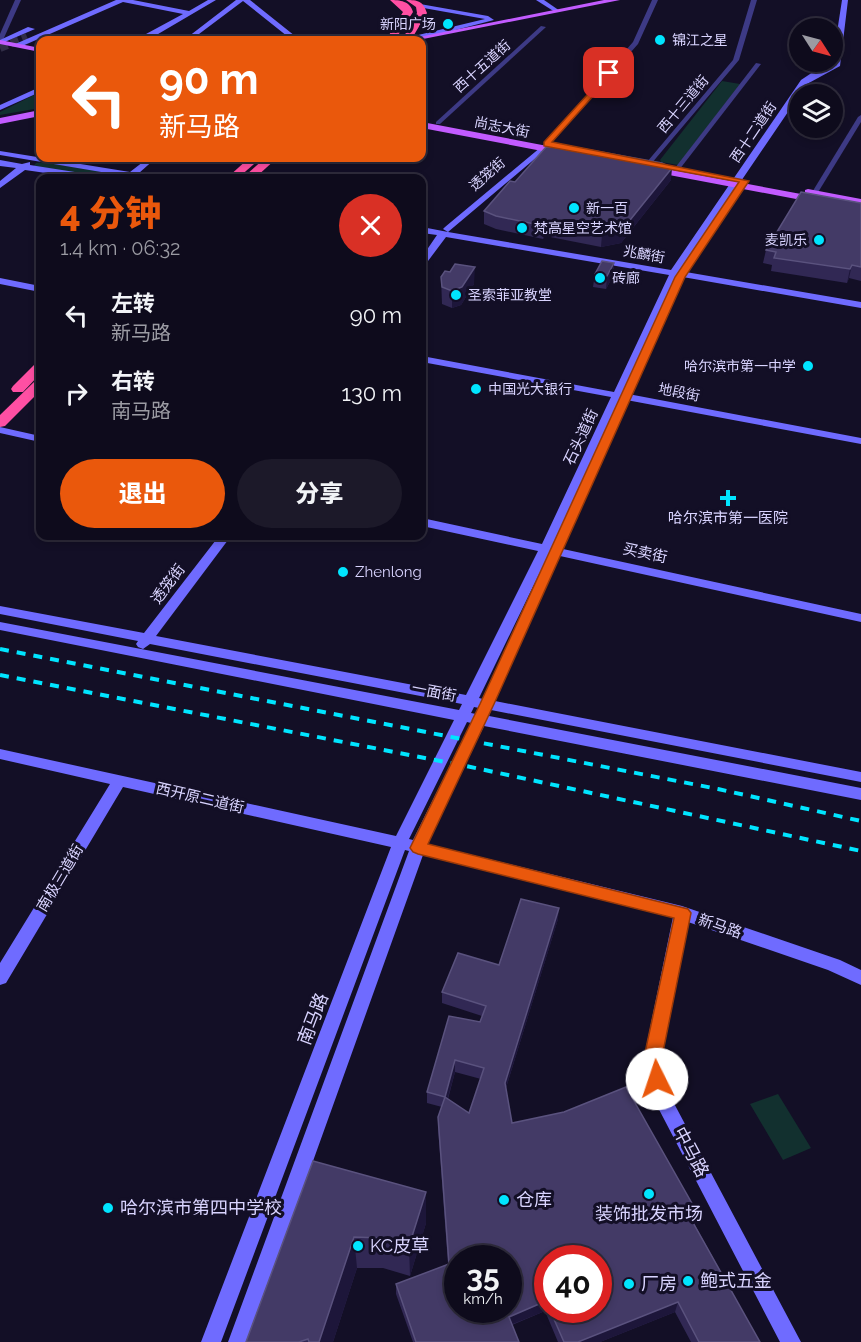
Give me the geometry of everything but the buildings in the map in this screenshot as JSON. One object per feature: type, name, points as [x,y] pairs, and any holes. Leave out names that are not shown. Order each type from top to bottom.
[{"type":"highway","points":[[393,36],[408,12],[395,0]]},
{"type":"highway","points":[[413,36],[422,13],[415,3]]},
{"type":"highway","points":[[237,174],[250,162]]},
{"type":"highway","points":[[253,174],[266,162]]},
{"type":"highway","points":[[0,406],[36,371]]},
{"type":"highway","points":[[0,423],[36,388]]},
{"type":"main road","points":[[27,37],[102,3],[122,0],[189,14]]},
{"type":"main road","points":[[149,36],[213,0]]},
{"type":"main road","points":[[192,36],[240,0]]},
{"type":"main road","points":[[246,0],[291,36]]},
{"type":"main road","points":[[539,0],[557,11]]},
{"type":"main road","points":[[426,37],[616,0]]},
{"type":"main road","name":"西十二道街","points":[[739,182],[804,82],[836,66],[844,0]]},
{"type":"main road","points":[[814,84],[842,68],[851,0]]},
{"type":"main road","points":[[17,45],[102,3]]},
{"type":"main road","points":[[415,3],[488,18],[491,21],[426,36]]},
{"type":"main road","points":[[1,44],[44,24]]},
{"type":"main road","points":[[1,44],[36,49]]},
{"type":"main road","points":[[1,44],[36,53]]},
{"type":"main road","points":[[0,108],[36,91]]},
{"type":"main road","points":[[0,116],[36,112]]},
{"type":"main road","points":[[0,121],[36,112]]},
{"type":"main road","name":"西十二道街","points":[[739,182],[789,116]]},
{"type":"main road","name":"尚志大街","points":[[426,121],[544,146]]},
{"type":"main road","name":"尚志大街","points":[[426,126],[576,152]]},
{"type":"main road","name":"透笼街","points":[[426,257],[445,231],[544,146]]},
{"type":"main road","points":[[0,153],[36,156]]},
{"type":"main road","points":[[0,185],[36,157]]},
{"type":"main road","points":[[64,162],[116,174]]},
{"type":"main road","points":[[133,174],[147,162]]},
{"type":"main road","points":[[0,163],[68,174]]},
{"type":"main road","points":[[643,164],[677,169],[861,208]]},
{"type":"main road","points":[[643,164],[861,202]]},
{"type":"main road","name":"石头道街","points":[[484,711],[551,549],[680,271],[739,182]]},
{"type":"main road","name":"兆麟街","points":[[426,225],[445,231]]},
{"type":"main road","name":"兆麟街","points":[[426,230],[445,231],[680,271],[861,306]]},
{"type":"main road","name":"兆麟街","points":[[680,271],[861,296]]},
{"type":"main road","points":[[0,281],[36,288]]},
{"type":"main road","name":"地段街","points":[[426,360],[861,441]]},
{"type":"main road","points":[[0,430],[36,438]]},
{"type":"main road","name":"买卖街","points":[[426,523],[861,618]]},
{"type":"main road","name":"透笼街","points":[[137,652],[222,540]]},
{"type":"main road","name":"石头道街","points":[[467,708],[551,549]]},
{"type":"main road","name":"一面街","points":[[0,610],[147,639],[467,708]]},
{"type":"main road","name":"一面街","points":[[0,626],[137,652],[861,777]]},
{"type":"main road","name":"南马路","points":[[211,1342],[400,843],[467,708]]},
{"type":"main road","points":[[238,1342],[418,848],[484,711]]},
{"type":"main road","name":"一面街","points":[[484,711],[861,794]]},
{"type":"main road","name":"西开原二道街","points":[[0,754],[400,843]]},
{"type":"main road","name":"南极三道街","points":[[2,970],[120,779]]},
{"type":"main road","name":"新马路","points":[[400,843],[682,913],[834,965],[861,978]]},
{"type":"main road","name":"中马路","points":[[682,913],[652,1062],[661,1096],[791,1342]]},
{"type":"street","points":[[1,44],[18,0]]},
{"type":"street","points":[[544,146],[636,43],[655,0]]},
{"type":"street","name":"西十三道街","points":[[643,164],[736,60],[754,0]]},
{"type":"street","name":"西十五道街","points":[[438,123],[543,27]]},
{"type":"street","points":[[677,169],[758,64]]},
{"type":"street","points":[[814,194],[861,117]]},
{"type":"green space","points":[[722,81],[740,84],[678,165],[661,162],[660,160]]},
{"type":"green space","points":[[36,94],[36,109],[0,115],[0,112]]},
{"type":"green space","points":[[43,162],[114,174],[78,174],[33,167],[36,163]]},
{"type":"green space","points":[[778,1094],[811,1148],[783,1160],[750,1104]]},
{"type":"tunnel","points":[[0,48],[27,37]]},
{"type":"railway","points":[[0,649],[718,789],[861,821]]},
{"type":"railway","points":[[0,675],[466,766],[861,851]]},
{"type":"place","name":"新阳广场","points":[[448,24]]},
{"type":"place","name":"锦江之星","points":[[660,40]]},
{"type":"place","name":"新一百","points":[[574,208]]},
{"type":"place","name":"梵高星空艺术馆","points":[[522,228]]},
{"type":"place","name":"麦凯乐","points":[[819,240]]},
{"type":"place","name":"砖廊","points":[[600,278]]},
{"type":"place","name":"圣索菲亚教堂","points":[[456,295]]},
{"type":"place","name":"哈尔滨市第一中学","points":[[808,366]]},
{"type":"place","name":"中国光大银行","points":[[476,389]]},
{"type":"place","name":"哈尔滨市第一医院","points":[[728,498]]},
{"type":"place","name":"Zhenlong","points":[[343,572]]},
{"type":"place","name":"装饰批发市场","points":[[649,1194]]},
{"type":"place","name":"仓库","points":[[504,1200]]},
{"type":"place","name":"哈尔滨市第四中学校","points":[[108,1208]]},
{"type":"place","name":"KC皮草","points":[[358,1246]]},
{"type":"place","name":"鲍式五金","points":[[688,1281]]},
{"type":"place","name":"厂房","points":[[629,1284]]},
{"type":"route","points":[[609,73],[547,144],[745,181],[680,277],[487,704],[418,848],[682,913],[652,1062],[657,1079]]}]
